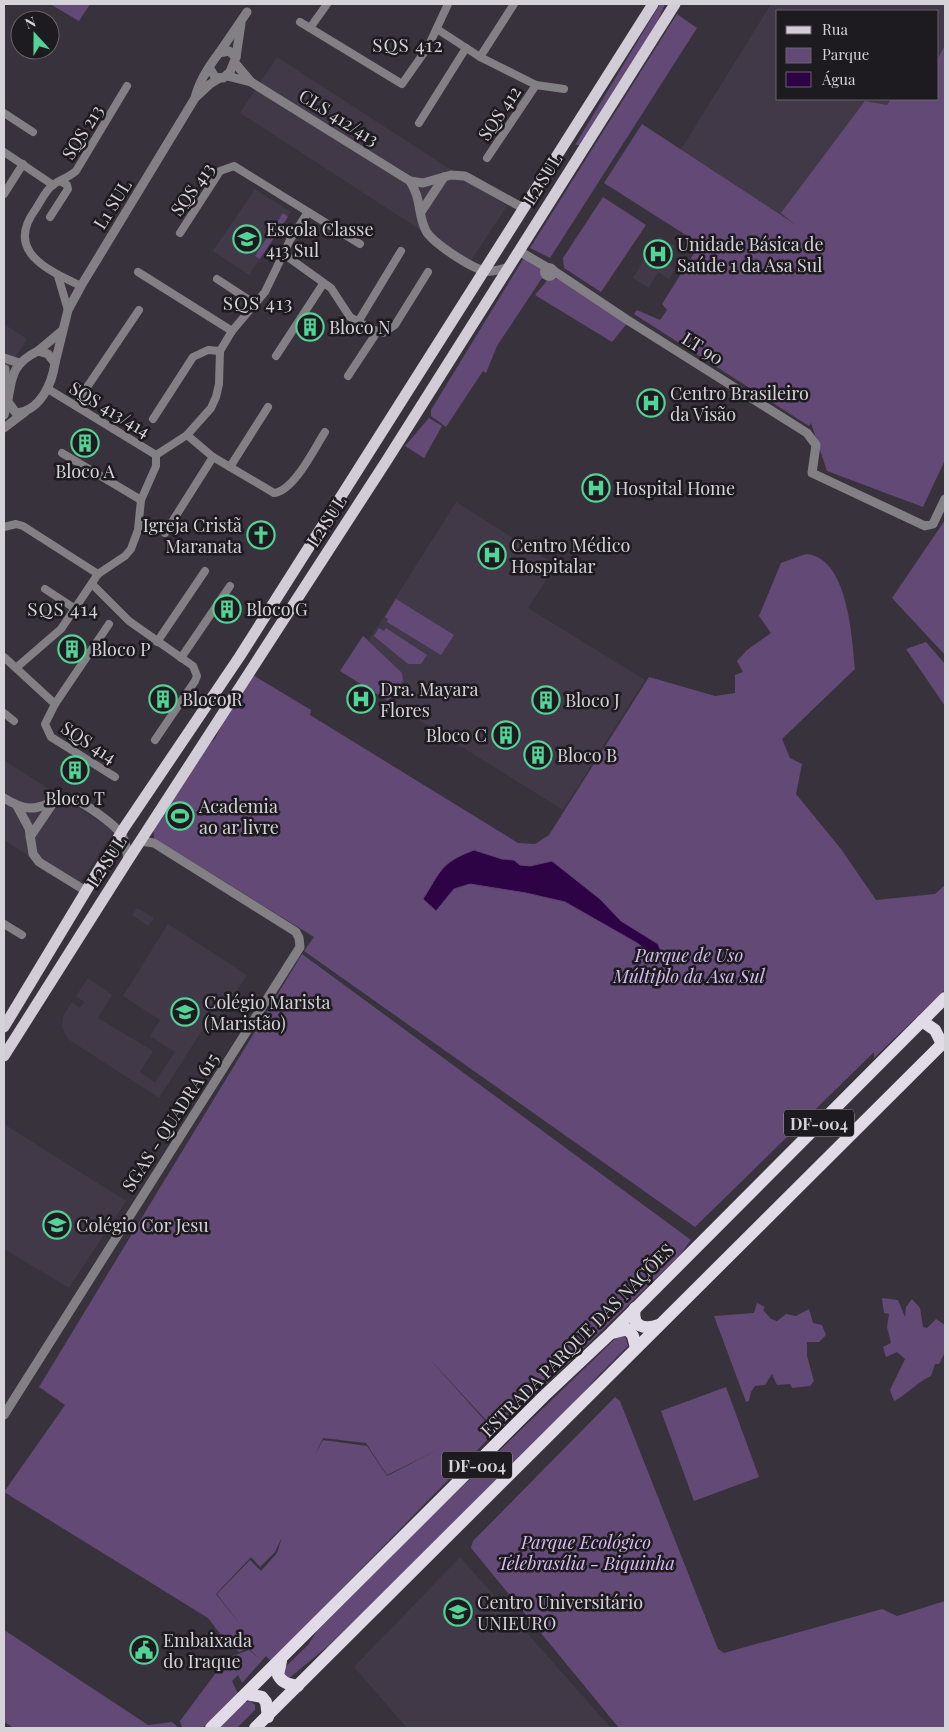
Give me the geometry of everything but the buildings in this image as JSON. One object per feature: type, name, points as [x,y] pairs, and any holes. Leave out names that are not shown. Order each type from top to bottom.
[{"type":"highway","name":"ESTRADA PARQUE DAS NAÇÕES","points":[[211,1728],[281,1661],[544,1396],[611,1333],[945,998]]},
{"type":"highway","points":[[922,1021],[935,1030],[944,1042]]},
{"type":"highway","name":"DF-004","points":[[255,1728],[944,1042]]},
{"type":"highway","points":[[635,1308],[636,1320],[641,1327],[647,1329],[659,1325]]},
{"type":"highway","points":[[611,1333],[628,1329],[633,1336],[636,1348]]},
{"type":"highway","points":[[281,1661],[278,1675],[281,1680],[285,1684],[298,1686]]},
{"type":"highway","points":[[247,1694],[262,1697],[266,1702],[268,1717]]},
{"type":"main road","name":"L2 SUL","points":[[4,1027],[120,834],[240,656],[652,4]]},
{"type":"main road","name":"L2 SUL","points":[[4,1056],[140,841],[387,460],[578,155],[676,4]]},
{"type":"main road","points":[[562,147],[568,154],[578,155]]},
{"type":"main road","points":[[551,164],[561,164],[566,174]]},
{"type":"main road","points":[[452,320],[458,329],[468,331]]},
{"type":"main road","points":[[441,338],[451,340],[457,348]]},
{"type":"main road","points":[[152,787],[158,787],[168,798]]},
{"type":"main road","points":[[56,942],[61,949],[70,952]]},
{"type":"street","points":[[310,28],[327,4]]},
{"type":"street","points":[[300,22],[402,84],[423,54],[448,4]]},
{"type":"street","points":[[480,57],[514,4]]},
{"type":"street","points":[[219,53],[248,12]]},
{"type":"street","points":[[209,67],[212,75],[223,77],[235,60],[241,22]]},
{"type":"street","name":"SQS 412","points":[[437,29],[480,57],[536,85],[564,89]]},
{"type":"street","points":[[419,123],[466,48]]},
{"type":"street","points":[[219,53],[229,51],[235,60]]},
{"type":"street","name":"L1 SUL","points":[[195,98],[198,86],[219,53]]},
{"type":"street","name":"CLS 412/413","points":[[235,60],[251,82]]},
{"type":"street","name":"L1 SUL","points":[[48,389],[68,310],[81,286],[195,98],[210,84],[223,77]]},
{"type":"street","name":"CLS 412/413","points":[[223,77],[251,82],[410,181]]},
{"type":"street","name":"SQS 412","points":[[487,158],[536,85]]},
{"type":"street","name":"SQS 213","points":[[53,185],[62,182],[76,171],[127,86]]},
{"type":"street","points":[[4,113],[33,132]]},
{"type":"street","points":[[4,152],[53,185],[25,223],[24,241],[32,255],[58,276],[81,286]]},
{"type":"street","points":[[4,194],[23,164]]},
{"type":"street","name":"SQS 413","points":[[180,233],[220,171],[229,166],[234,166],[360,244]]},
{"type":"street","points":[[410,181],[433,182],[444,177],[464,176],[523,208]]},
{"type":"street","points":[[421,212],[444,177]]},
{"type":"street","points":[[410,181],[418,195],[424,225],[430,238],[473,266],[484,270],[509,267]]},
{"type":"street","points":[[50,217],[68,189],[67,185],[62,182]]},
{"type":"street","points":[[17,667],[61,629],[98,574],[131,549],[138,530],[141,500],[156,466],[156,455],[187,435],[211,408],[216,397],[220,352],[232,331],[265,292],[285,254],[290,240],[308,212]]},
{"type":"street","points":[[358,322],[401,251]]},
{"type":"street","name":"LT 90","points":[[519,251],[807,433],[816,445],[812,473],[925,526],[933,524],[945,498]]},
{"type":"street","points":[[285,254],[336,294],[344,310],[358,322],[377,332],[383,333],[394,325],[428,272]]},
{"type":"street","points":[[138,272],[232,331]]},
{"type":"street","points":[[58,276],[68,310]]},
{"type":"street","points":[[217,279],[255,304]]},
{"type":"street","points":[[276,356],[323,284]]},
{"type":"street","points":[[75,405],[139,310]]},
{"type":"street","points":[[5,410],[12,361],[42,348],[63,331]]},
{"type":"street","points":[[348,376],[377,332]]},
{"type":"street","points":[[42,348],[55,362]]},
{"type":"street","points":[[153,419],[193,358],[208,350],[220,352]]},
{"type":"street","points":[[4,367],[11,377]]},
{"type":"street","points":[[4,367],[5,410]]},
{"type":"street","points":[[4,428],[48,389]]},
{"type":"street","name":"SQS 413/414","points":[[48,389],[156,455]]},
{"type":"street","points":[[230,468],[268,407]]},
{"type":"street","points":[[5,410],[16,413],[24,412]]},
{"type":"street","points":[[187,435],[213,457],[230,468],[271,492],[280,492],[292,483],[325,432]]},
{"type":"street","points":[[62,453],[141,500]]},
{"type":"street","points":[[165,533],[213,457]]},
{"type":"street","points":[[4,527],[16,524],[22,526],[98,574]]},
{"type":"street","points":[[157,642],[205,571]]},
{"type":"street","points":[[92,584],[129,622],[193,666],[197,676],[155,740]]},
{"type":"street","points":[[181,658],[230,586]]},
{"type":"street","points":[[45,589],[74,608]]},
{"type":"street","name":"SQS 414","points":[[109,624],[55,704],[45,724],[49,735],[115,777]]},
{"type":"street","name":"SQS 414","points":[[4,657],[55,704]]},
{"type":"street","points":[[4,713],[14,721]]},
{"type":"street","points":[[4,798],[17,806],[30,809],[67,800],[79,802],[120,834],[126,846],[128,860]]},
{"type":"street","points":[[30,837],[54,803]]},
{"type":"street","points":[[17,806],[26,819],[33,854],[39,862],[86,891]]},
{"type":"street","points":[[148,829],[154,843]]},
{"type":"street","name":"SGAS - QUADRA 615","points":[[4,1415],[300,947],[296,932],[154,843],[140,841]]},
{"type":"street","points":[[4,924],[22,935]]},
{"type":"shaded area","points":[[771,4],[945,4],[945,45],[939,56],[939,10],[776,10],[776,100],[914,100],[797,238],[675,159]]},
{"type":"shaded area","points":[[277,57],[507,206],[470,262],[240,113]]},
{"type":"shaded area","name":"Escola Classe 413 Sul","points":[[255,189],[291,212],[249,275],[213,251]]},
{"type":"shaded area","name":"Unidade Básica de Saúde 1 da Asa Sul","points":[[659,236],[675,246],[665,262],[675,269],[669,279],[658,272],[649,288],[633,278]]},
{"type":"shaded area","points":[[4,324],[27,339],[4,375]]},
{"type":"shaded area","points":[[456,502],[556,565],[528,608],[645,680],[563,810],[340,671],[363,636],[369,640]]},
{"type":"shaded area","points":[[4,760],[114,831],[77,887],[4,840]]},
{"type":"shaded area","points":[[137,908],[154,918],[148,926],[132,915]]},
{"type":"shaded area","name":"Colégio Marista (Maristão)","points":[[168,924],[247,975],[209,1032],[203,1029],[159,1098],[68,1039],[62,1027],[63,1016],[72,1002],[80,1008],[84,1002],[76,996],[88,978],[112,995],[98,1018],[153,1051],[140,1072],[155,1082],[175,1052],[150,1036],[160,1020],[123,996]]},
{"type":"shaded area","name":"Colégio Cor Jesu","points":[[4,1124],[126,1201],[69,1288],[4,1249]]},
{"type":"shaded area","name":"Centro Universitário UNIEURO","points":[[460,1557],[611,1728],[407,1728],[354,1667]]},
{"type":"green space","points":[[50,4],[90,4],[79,21]]},
{"type":"green space","points":[[660,4],[665,4],[656,25],[580,145],[575,145]]},
{"type":"green space","points":[[677,14],[697,28],[550,258],[530,248]]},
{"type":"green space","points":[[945,45],[945,460],[923,507],[827,471],[811,423],[809,426],[634,314],[637,310],[660,320],[667,310],[662,304],[700,244],[604,183],[642,124],[796,225],[781,213],[865,101],[887,105],[890,100],[939,100],[939,56]]},
{"type":"green space","points":[[603,197],[646,225],[601,292],[564,268],[563,258]]},
{"type":"green space","points":[[283,213],[288,217],[260,259],[255,256]]},
{"type":"green space","points":[[525,256],[544,271],[542,278],[497,346],[486,373],[483,371],[446,427],[431,416],[431,410]]},
{"type":"green space","points":[[550,277],[566,281],[629,321],[612,342],[535,295]]},
{"type":"green space","points":[[429,418],[442,426],[424,458],[405,446]]},
{"type":"green space","points":[[945,520],[945,655],[892,598]]},
{"type":"green space","name":"Parque de Uso Múltiplo da Asa Sul","points":[[806,554],[820,558],[831,569],[839,583],[849,619],[855,669],[782,739],[790,758],[802,764],[796,794],[841,849],[876,900],[935,894],[945,885],[945,990],[874,1058],[874,1052],[695,1227],[304,951],[314,937],[154,838],[153,828],[197,759],[216,737],[229,710],[251,674],[311,710],[310,715],[518,843],[535,844],[549,835],[649,677],[715,696],[735,693],[735,675],[743,672],[737,661],[747,650],[771,633],[759,616],[781,563]]},
{"type":"green space","points":[[396,599],[454,635],[441,655],[387,622],[388,619],[385,617]]},
{"type":"green space","points":[[379,628],[384,631],[386,628],[427,655],[421,664],[408,664],[374,636]]},
{"type":"green space","points":[[363,636],[402,673],[403,681],[388,701],[340,671]]},
{"type":"green space","points":[[926,642],[945,664],[945,706],[906,649]]},
{"type":"green space","points":[[302,954],[691,1240],[679,1256],[497,1432],[426,1355],[495,1432],[271,1661],[266,1656],[242,1683],[238,1675],[232,1681],[239,1696],[202,1728],[182,1728],[180,1721],[227,1658],[249,1650],[260,1659],[248,1648],[239,1652],[225,1640],[208,1618],[4,1492],[65,1405],[39,1387]],"holes":[[[323,1438],[366,1443],[387,1475],[439,1449],[387,1476],[367,1446],[323,1440],[315,1455]],[[282,1537],[277,1553],[261,1571],[250,1560],[217,1594],[242,1627],[216,1594],[251,1557],[260,1567],[275,1552]]]},
{"type":"green space","points":[[882,1298],[898,1300],[905,1317],[906,1307],[912,1299],[920,1308],[923,1327],[927,1328],[936,1319],[945,1325],[945,1352],[939,1364],[935,1364],[931,1376],[894,1401],[890,1390],[905,1359],[897,1352],[886,1357],[883,1347],[891,1343],[887,1327],[889,1314],[884,1313]]},
{"type":"green space","points":[[757,1303],[765,1307],[763,1310],[771,1319],[777,1321],[786,1314],[796,1316],[809,1309],[813,1323],[822,1325],[826,1335],[819,1342],[807,1342],[807,1356],[814,1381],[810,1386],[792,1388],[790,1384],[777,1385],[772,1374],[765,1385],[755,1386],[749,1401],[746,1402],[714,1316],[754,1313]]},
{"type":"green space","points":[[625,1335],[628,1346],[597,1377],[571,1408],[328,1646],[288,1679],[282,1671],[283,1669],[308,1645],[317,1631],[437,1511],[618,1336]]},
{"type":"green space","points":[[726,1387],[759,1477],[694,1501],[661,1411]]},
{"type":"green space","name":"Parque Ecológico Telebrasília - Biquinha","points":[[615,1397],[620,1401],[718,1649],[724,1653],[882,1609],[897,1616],[945,1601],[945,1728],[619,1728],[471,1548],[473,1541]]},
{"type":"green space","points":[[4,1630],[148,1725],[172,1722],[179,1728],[14,1728],[4,1722]]},
{"type":"green space","points":[[250,1701],[255,1705],[255,1710],[237,1728],[218,1728],[245,1702]]},
{"type":"water","points":[[474,850],[502,859],[514,860],[520,865],[530,866],[552,861],[600,899],[621,921],[658,944],[661,951],[656,957],[637,943],[565,902],[526,893],[470,884],[454,889],[436,911],[423,899],[434,881],[442,869],[454,859]]},
{"type":"place","name":"Escola Classe 413 Sul","points":[[247,239]]},
{"type":"place","name":"Unidade Básica de Saúde 1 da Asa Sul","points":[[658,254]]},
{"type":"place","name":"Bloco N","points":[[310,327]]},
{"type":"place","name":"Centro Brasileiro da Visão","points":[[651,403]]},
{"type":"place","name":"Bloco A","points":[[85,443]]},
{"type":"place","name":"Hospital Home","points":[[596,488]]},
{"type":"place","name":"Igreja Cristã Maranata","points":[[261,535]]},
{"type":"place","name":"Centro Médico Hospitalar","points":[[492,555]]},
{"type":"place","name":"Bloco G","points":[[227,609]]},
{"type":"place","name":"Bloco P","points":[[72,649]]},
{"type":"place","name":"Bloco R","points":[[163,699]]},
{"type":"place","name":"Dra. Mayara Flores","points":[[361,699]]},
{"type":"place","name":"Bloco J","points":[[546,700]]},
{"type":"place","name":"Bloco C","points":[[506,735]]},
{"type":"place","name":"Bloco B","points":[[538,755]]},
{"type":"place","name":"Bloco T","points":[[75,770]]},
{"type":"place","name":"Academia ao ar livre","points":[[180,816]]},
{"type":"place","name":"Colégio Marista (Maristão)","points":[[185,1012]]},
{"type":"place","name":"Colégio Cor Jesu","points":[[57,1225]]},
{"type":"place","name":"Centro Universitário UNIEURO","points":[[458,1612]]},
{"type":"place","name":"Embaixada do Iraque","points":[[144,1650]]},
{"type":"district","name":"SQS 412","points":[[408,44]]},
{"type":"district","name":"SQS 413","points":[[258,302]]},
{"type":"district","name":"SQS 414","points":[[63,608]]}]
